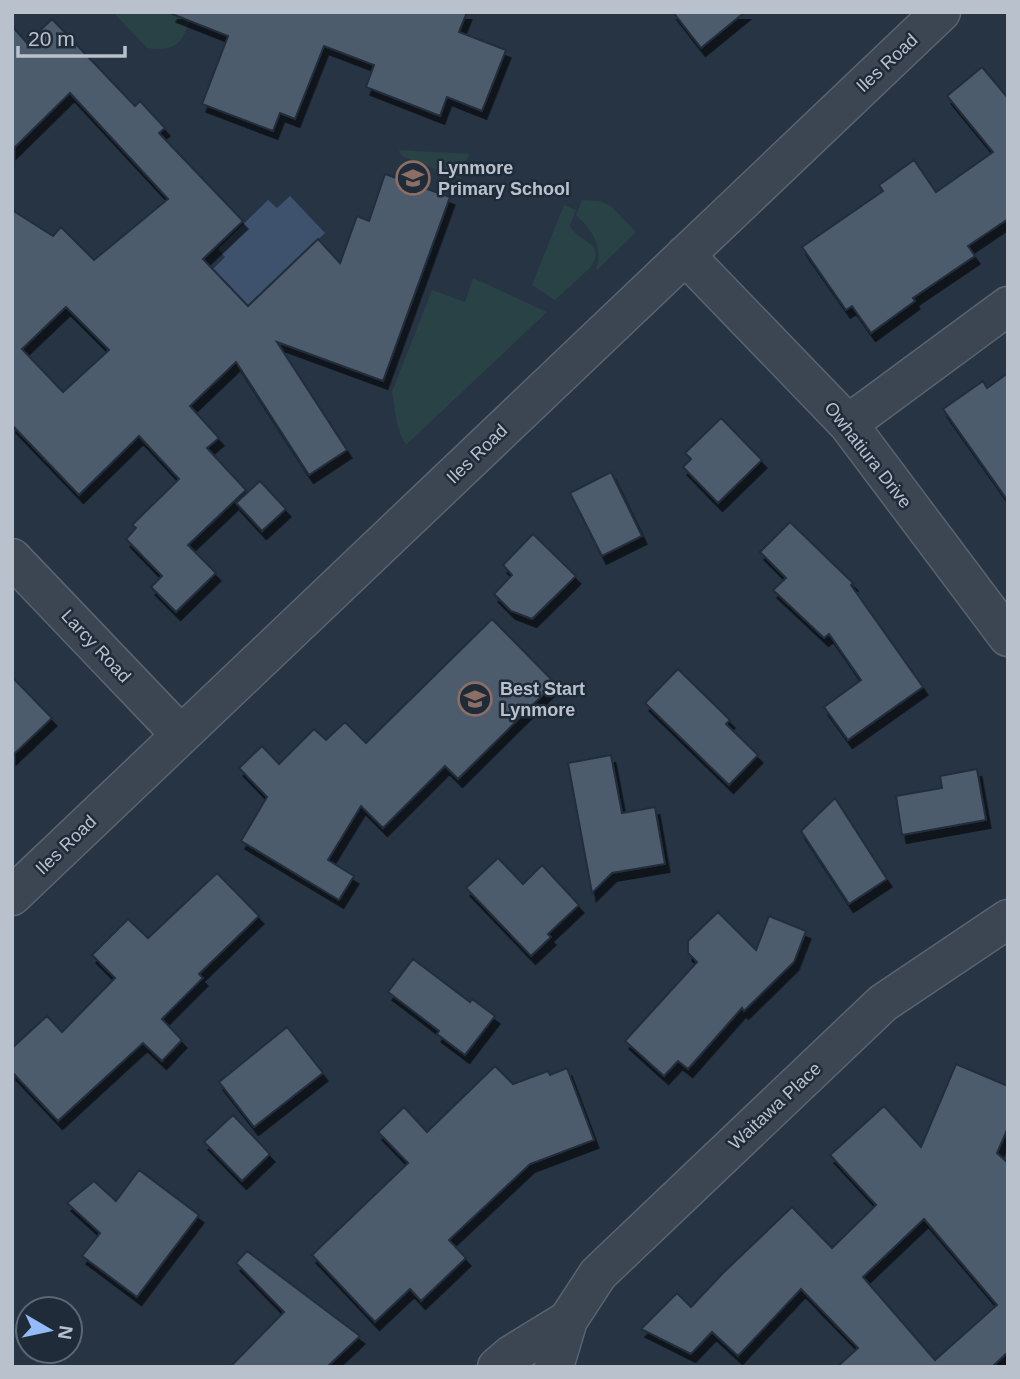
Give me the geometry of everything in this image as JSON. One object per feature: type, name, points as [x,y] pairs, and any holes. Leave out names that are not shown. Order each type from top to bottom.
[{"type":"street","name":"Iles Road","points":[[12,896],[941,12]]},
{"type":"street","name":"Owhatiura Drive","points":[[685,256],[848,424],[1008,637]]},
{"type":"street","points":[[848,424],[1008,306]]},
{"type":"street","name":"Larcy Road","points":[[12,558],[181,735]]},
{"type":"street","name":"Waitawa Place","points":[[554,1367],[568,1320],[597,1274],[883,1003],[1008,919]]},
{"type":"street","name":"Waitawa Place","points":[[497,1367],[511,1355],[568,1320]]},
{"type":"green space","points":[[113,12],[193,12],[179,42],[174,46],[158,49],[147,48]]},
{"type":"green space","points":[[399,150],[470,154],[461,179],[404,157]]},
{"type":"green space","points":[[582,200],[599,201],[611,206],[636,232],[596,271],[598,254],[595,240],[576,215]]},
{"type":"green space","points":[[564,205],[576,210],[570,225],[593,247],[595,258],[591,267],[555,300],[532,285]]},
{"type":"green space","points":[[473,278],[547,312],[406,445],[397,423],[392,392],[432,290],[465,302]]},
{"type":"water","points":[[290,196],[325,233],[247,306],[213,269],[225,257],[218,249],[268,200],[277,208]]},
{"type":"building","points":[[467,12],[459,32],[506,50],[482,111],[447,97],[440,116],[366,87],[374,65],[324,46],[295,119],[280,113],[273,131],[202,104],[228,36],[172,14]]},
{"type":"building","points":[[673,12],[745,12],[701,48]]},
{"type":"building","points":[[52,19],[135,106],[140,101],[165,128],[159,133],[243,221],[203,259],[248,306],[318,239],[340,263],[357,216],[369,221],[385,174],[450,197],[383,381],[277,342],[347,450],[309,475],[236,362],[190,406],[219,438],[207,448],[246,490],[188,545],[216,573],[176,612],[151,587],[162,576],[126,539],[136,528],[132,525],[179,479],[139,436],[79,495],[12,425],[12,210],[53,236],[61,227],[94,260],[168,199],[70,93],[12,150],[12,26],[27,43]],"holes":[[[66,307],[109,350],[63,392],[22,349]]]},
{"type":"building","points":[[982,67],[1008,98],[1008,219],[968,246],[975,256],[913,298],[915,301],[871,333],[852,306],[846,310],[802,247],[883,191],[879,185],[914,160],[936,192],[993,152],[947,96]]},
{"type":"building","points":[[1008,373],[1008,501],[943,409],[983,381],[987,388]]},
{"type":"building","points":[[721,418],[762,460],[718,503],[683,467],[691,459],[685,453]]},
{"type":"building","points":[[611,472],[642,536],[602,556],[570,493]]},
{"type":"building","points":[[260,481],[286,509],[262,531],[236,503]]},
{"type":"building","points":[[790,522],[853,583],[851,585],[923,687],[848,740],[824,707],[861,680],[829,634],[824,638],[773,590],[786,578],[760,552]]},
{"type":"building","points":[[533,534],[576,576],[532,619],[511,611],[494,594],[512,575],[503,565]]},
{"type":"building","points":[[492,619],[555,683],[458,779],[445,766],[383,828],[361,806],[328,860],[354,876],[339,900],[241,841],[267,797],[239,768],[262,746],[279,764],[314,729],[326,740],[345,722],[366,743]]},
{"type":"building","points":[[678,669],[730,720],[726,724],[758,755],[729,785],[645,703]]},
{"type":"building","points":[[12,677],[52,718],[12,756]]},
{"type":"building","points":[[611,755],[622,813],[655,807],[665,864],[612,873],[592,893],[568,763]]},
{"type":"building","points":[[977,769],[986,820],[902,835],[896,796],[942,788],[940,776]]},
{"type":"building","points":[[835,798],[887,879],[849,904],[801,831]]},
{"type":"building","points":[[498,858],[523,884],[542,865],[579,905],[548,934],[551,937],[531,956],[466,888]]},
{"type":"building","points":[[217,873],[259,916],[199,974],[203,978],[162,1019],[182,1040],[162,1061],[143,1043],[58,1121],[12,1072],[12,1048],[47,1016],[62,1032],[115,978],[92,955],[128,919],[148,938]]},
{"type":"building","points":[[718,912],[756,950],[769,916],[806,931],[794,962],[744,1011],[742,1008],[688,1069],[678,1061],[664,1076],[625,1041],[697,962],[688,953],[688,941]]},
{"type":"building","points":[[413,959],[470,1002],[472,999],[495,1016],[465,1055],[437,1034],[439,1031],[388,992]]},
{"type":"building","points":[[287,1027],[323,1073],[254,1127],[219,1082]]},
{"type":"building","points":[[956,1064],[1008,1086],[1008,1128],[997,1153],[1008,1163],[1008,1352],[992,1367],[837,1367],[858,1348],[801,1289],[738,1356],[712,1332],[691,1354],[641,1329],[677,1293],[691,1307],[792,1207],[832,1248],[876,1205],[830,1155],[884,1106],[921,1147]],"holes":[[[924,1219],[997,1305],[935,1360],[863,1277]]]},
{"type":"building","points":[[495,1066],[513,1084],[548,1071],[550,1075],[567,1068],[594,1140],[530,1164],[449,1240],[466,1258],[421,1301],[410,1289],[375,1322],[312,1255],[408,1163],[378,1132],[404,1107],[427,1132]]},
{"type":"building","points":[[233,1115],[270,1154],[242,1181],[204,1142]]},
{"type":"building","points":[[139,1170],[199,1215],[137,1297],[82,1256],[100,1233],[67,1203],[94,1181],[116,1201]]},
{"type":"building","points":[[247,1251],[360,1336],[327,1367],[230,1367],[284,1312],[236,1263]]},
{"type":"place","name":"Lynmore Primary School","points":[[413,178]]},
{"type":"place","name":"Best Start Lynmore","points":[[475,699]]}]
